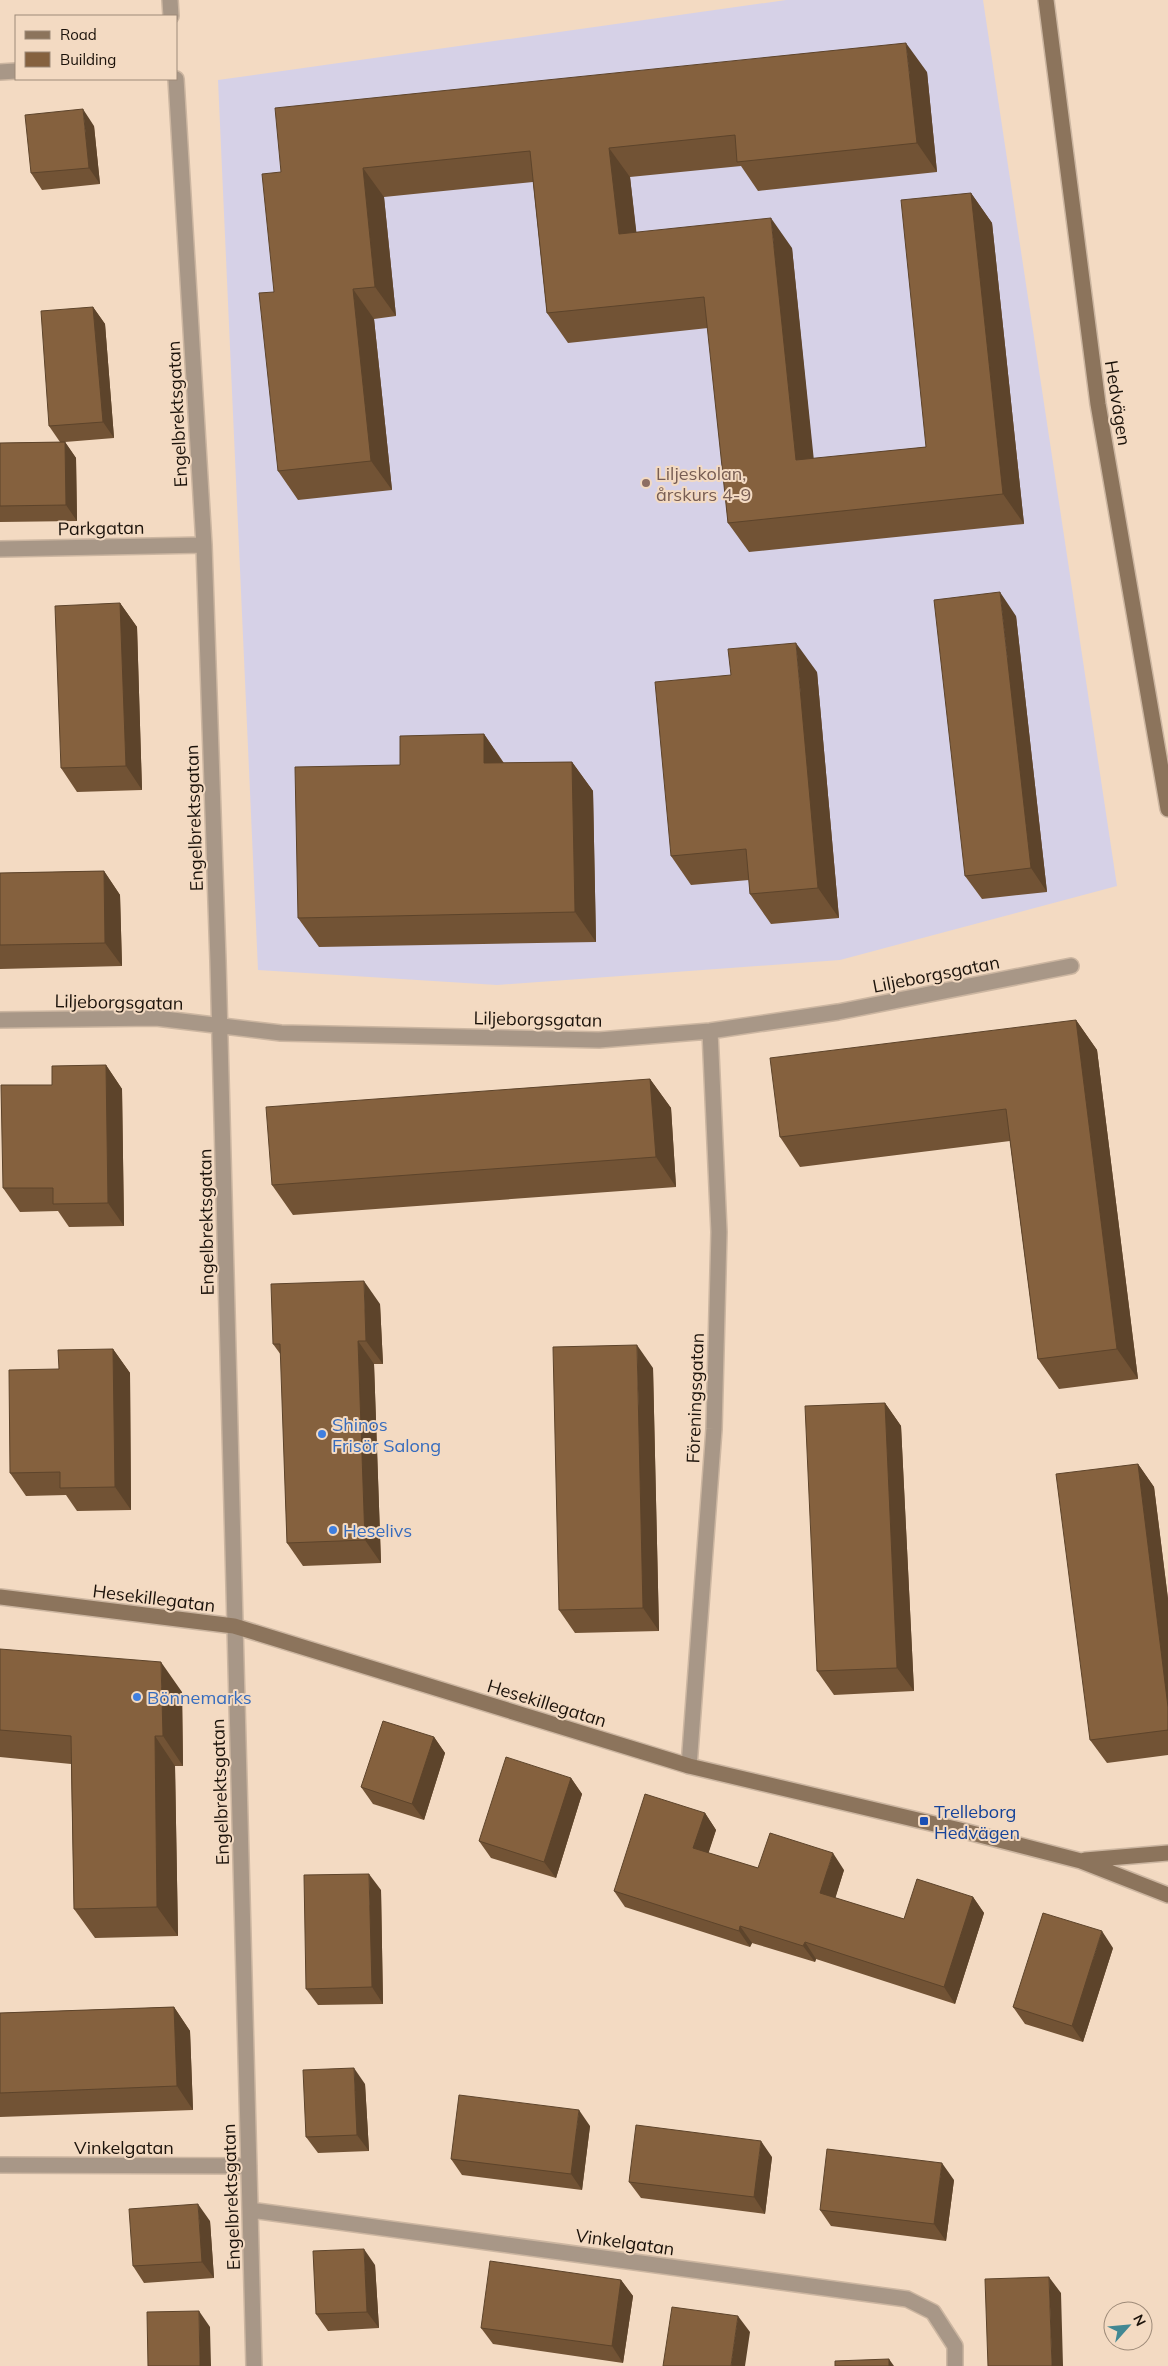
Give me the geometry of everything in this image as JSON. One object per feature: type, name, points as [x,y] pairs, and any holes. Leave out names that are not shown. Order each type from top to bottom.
[{"type":"street","points":[[170,0],[171,15]]},
{"type":"street","name":"Hedvägen","points":[[1046,0],[1098,404],[1168,809]]},
{"type":"street","points":[[0,72],[15,70]]},
{"type":"street","name":"Engelbrektsgatan","points":[[176,80],[204,545],[220,1026],[254,2366]]},
{"type":"street","name":"Parkgatan","points":[[0,548],[204,545]]},
{"type":"street","name":"Liljeborgsgatan","points":[[0,1020],[156,1018],[281,1033],[599,1040],[710,1032],[838,1012],[1071,966]]},
{"type":"street","name":"Föreningsgatan","points":[[689,1766],[714,1429],[720,1232],[710,1032]]},
{"type":"street","name":"Hesekillegatan","points":[[0,1597],[234,1626],[689,1766],[960,1830],[1081,1861],[1168,1895]]},
{"type":"street","name":"Hesekillegatan","points":[[1081,1861],[1168,1853]]},
{"type":"street","name":"Vinkelgatan","points":[[0,2165],[249,2166]]},
{"type":"street","name":"Vinkelgatan","points":[[250,2210],[907,2299],[933,2312],[955,2346],[955,2366]]},
{"type":"shaded area","name":"Liljeskolan, årskurs 4-9","points":[[786,0],[983,0],[1117,886],[840,960],[497,985],[258,970],[218,80]]},
{"type":"building","points":[[906,43],[917,143],[737,162],[735,135],[609,148],[619,234],[771,218],[796,460],[926,447],[901,200],[971,193],[1003,494],[728,523],[704,297],[547,313],[530,151],[363,168],[375,287],[353,289],[371,461],[278,471],[259,293],[274,292],[262,174],[281,172],[275,108]]},
{"type":"building","points":[[83,109],[89,168],[31,173],[25,115]]},
{"type":"building","points":[[93,307],[103,422],[49,426],[41,311]]},
{"type":"building","points":[[65,442],[66,505],[0,506],[0,443]]},
{"type":"building","points":[[1000,592],[1031,868],[965,876],[934,600]]},
{"type":"building","points":[[120,603],[126,766],[61,768],[55,606]]},
{"type":"building","points":[[796,643],[818,888],[750,894],[746,849],[671,856],[655,682],[731,675],[728,649]]},
{"type":"building","points":[[484,734],[484,763],[572,762],[575,912],[298,918],[295,767],[400,765],[400,736]]},
{"type":"building","points":[[104,871],[105,943],[0,945],[0,873]]},
{"type":"building","points":[[1076,1020],[1117,1349],[1038,1359],[1006,1109],[780,1137],[770,1058]]},
{"type":"building","points":[[106,1065],[108,1203],[53,1204],[53,1188],[3,1188],[1,1085],[52,1085],[52,1066]]},
{"type":"building","points":[[650,1079],[656,1157],[272,1185],[266,1107]]},
{"type":"building","points":[[364,1281],[366,1341],[358,1341],[365,1540],[287,1543],[280,1344],[273,1344],[271,1284]]},
{"type":"building","points":[[637,1345],[643,1608],[559,1610],[553,1347]]},
{"type":"building","points":[[113,1349],[115,1487],[60,1488],[60,1472],[10,1473],[9,1370],[59,1369],[58,1350]]},
{"type":"building","points":[[885,1403],[897,1668],[817,1671],[805,1406]]},
{"type":"building","points":[[1138,1464],[1168,1707],[1168,1730],[1090,1740],[1056,1474]]},
{"type":"building","points":[[0,1649],[161,1662],[163,1736],[155,1736],[157,1907],[74,1909],[71,1736],[0,1730]]},
{"type":"building","points":[[383,1721],[434,1737],[412,1804],[361,1787]]},
{"type":"building","points":[[506,1757],[571,1778],[544,1862],[479,1841]]},
{"type":"building","points":[[645,1794],[705,1813],[693,1848],[758,1868],[770,1833],[833,1853],[820,1893],[904,1919],[917,1879],[973,1897],[944,1987],[805,1942],[803,1946],[740,1926],[739,1931],[614,1891]]},
{"type":"building","points":[[369,1874],[372,1987],[306,1989],[304,1875]]},
{"type":"building","points":[[1043,1913],[1102,1931],[1072,2026],[1013,2007]]},
{"type":"building","points":[[174,2007],[177,2086],[0,2093],[0,2013]]},
{"type":"building","points":[[354,2068],[357,2135],[306,2137],[303,2070]]},
{"type":"building","points":[[459,2095],[579,2110],[571,2174],[451,2159]]},
{"type":"building","points":[[636,2125],[761,2141],[754,2197],[629,2182]]},
{"type":"building","points":[[827,2149],[942,2163],[934,2224],[820,2210]]},
{"type":"building","points":[[198,2204],[202,2262],[133,2266],[129,2209]]},
{"type":"building","points":[[364,2249],[367,2312],[316,2314],[313,2251]]},
{"type":"building","points":[[490,2261],[621,2280],[612,2346],[481,2328]]},
{"type":"building","points":[[1049,2277],[1052,2366],[988,2366],[985,2279]]},
{"type":"building","points":[[672,2307],[738,2316],[731,2366],[663,2366]]},
{"type":"building","points":[[199,2311],[200,2366],[148,2366],[147,2312]]},
{"type":"building","points":[[889,2359],[889,2366],[835,2366],[835,2361]]},
{"type":"place","name":"Liljeskolan, årskurs 4-9","points":[[646,483]]},
{"type":"place","name":"Shinos Frisör Salong","points":[[322,1434]]},
{"type":"place","name":"Heselivs","points":[[333,1530]]},
{"type":"place","name":"Bönnemarks","points":[[137,1697]]},
{"type":"place","name":"Trelleborg Hedvägen","points":[[924,1821]]}]
